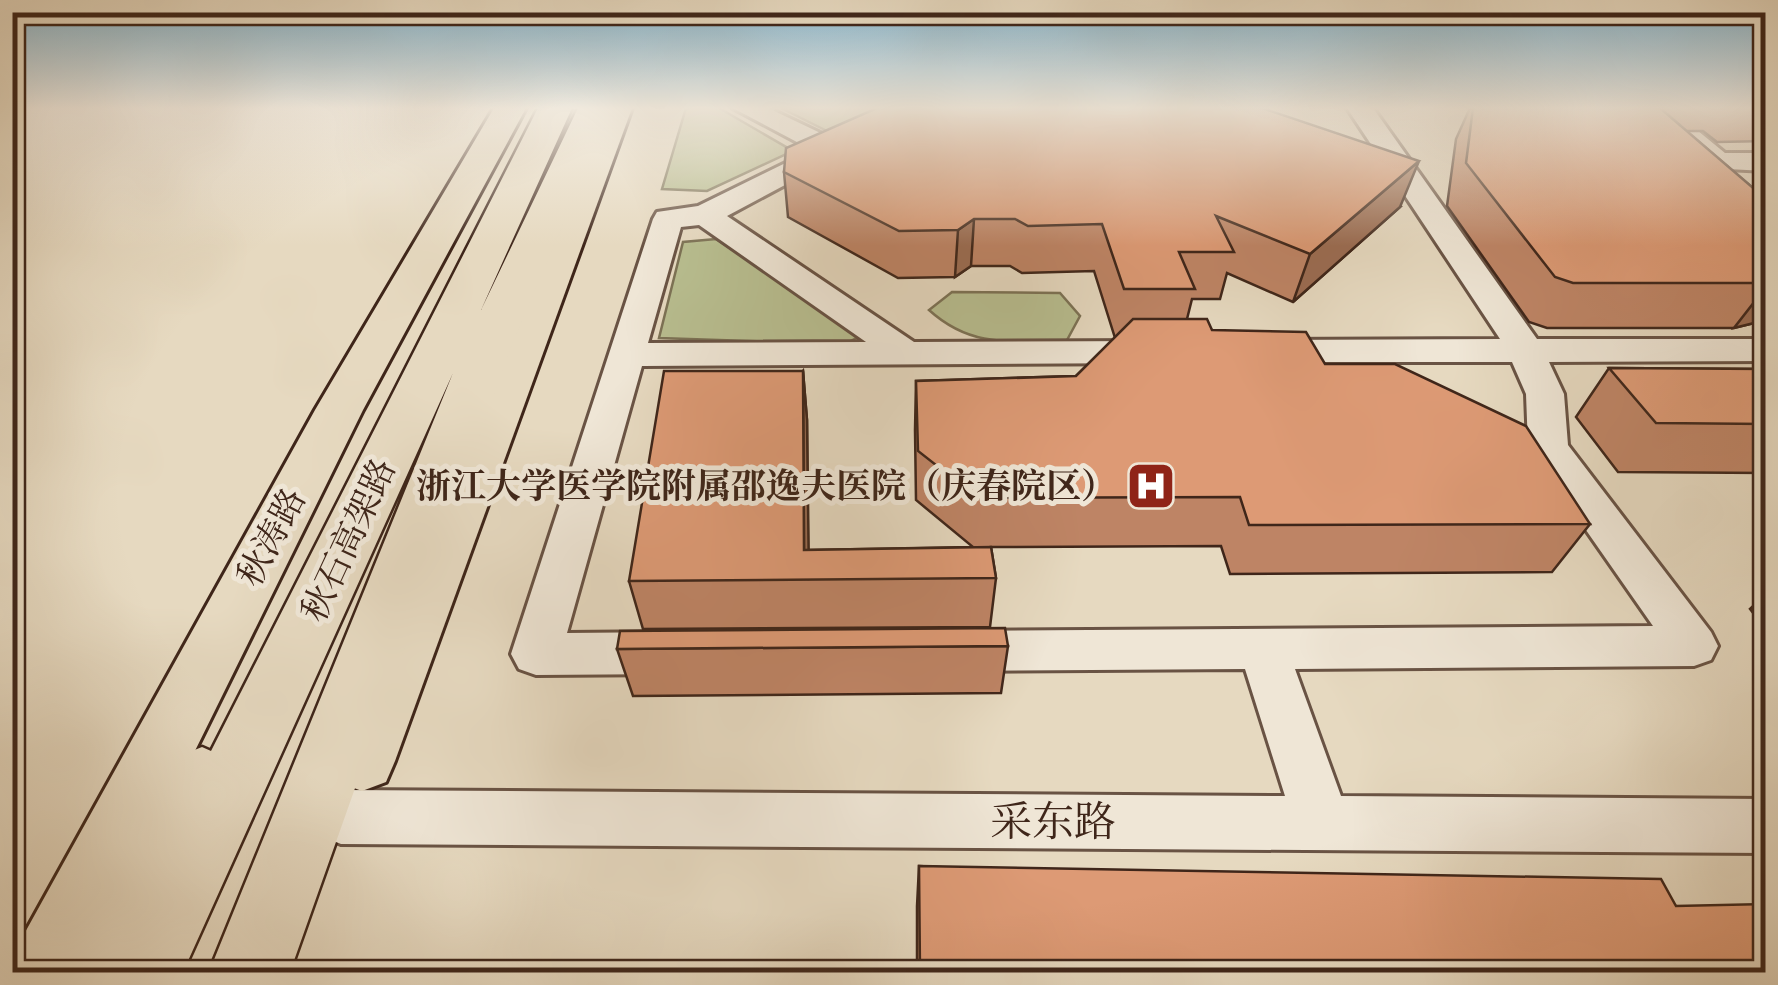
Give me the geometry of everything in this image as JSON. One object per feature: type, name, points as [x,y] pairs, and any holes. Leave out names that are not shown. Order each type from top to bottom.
[{"type":"highway","name":"秋石高架路","points":[[142,972],[533,154]]},
{"type":"highway","name":"秋石高架路","points":[[250,972],[487,346],[574,154]]},
{"type":"highway","points":[[78,972],[323,592]]},
{"type":"main road","name":"秋涛路","points":[[45,972],[339,410],[484,154]]},
{"type":"main road","points":[[282,972],[598,154]]},
{"type":"street","points":[[712,653],[536,654],[668,218],[705,214],[826,154]]},
{"type":"street","points":[[909,651],[1694,646],[1548,447],[1545,394],[1524,349],[1391,154]]},
{"type":"street","points":[[1689,154],[1723,184]]},
{"type":"street","points":[[1708,154],[1718,162],[1766,162]]},
{"type":"street","points":[[705,214],[908,355]]},
{"type":"street","points":[[1226,352],[1766,350]]},
{"type":"street","points":[[628,355],[1186,352]]},
{"type":"street","points":[[1263,649],[1322,823]]},
{"type":"street","name":"采东路","points":[[341,816],[1766,826]]},
{"type":"green space","points":[[672,154],[787,154],[707,191],[662,189]]},
{"type":"green space","points":[[716,239],[862,335],[845,344],[659,338],[683,242]]},
{"type":"green space","points":[[952,292],[1060,293],[1080,316],[1067,340],[977,337],[945,323],[929,310]]},
{"type":"building","points":[[786,154],[1398,154],[1419,161],[1310,254],[1216,216],[1234,252],[1179,252],[1195,289],[1124,289],[1102,224],[1028,226],[1015,219],[974,219],[958,230],[899,231],[784,172]]},
{"type":"building","points":[[1467,154],[1714,154],[1766,199],[1766,283],[1573,283],[1555,277],[1466,163]]},
{"type":"building","points":[[1133,319],[1207,319],[1212,330],[1306,332],[1325,364],[1395,364],[1526,426],[1590,524],[1249,525],[1240,497],[978,498],[918,451],[916,381],[1076,376]]},
{"type":"building","points":[[1609,368],[1766,369],[1766,424],[1656,423]]},
{"type":"building","points":[[664,371],[803,371],[804,550],[991,547],[996,578],[629,581]]},
{"type":"building","points":[[1005,628],[1008,646],[617,649],[620,631]]},
{"type":"building","points":[[919,866],[1661,879],[1676,906],[1766,904],[1766,972],[920,972]]},
{"type":"place","name":"浙江大学医学院附属邵逸夫医院（庆春院区）","points":[[1151,486]]}]
